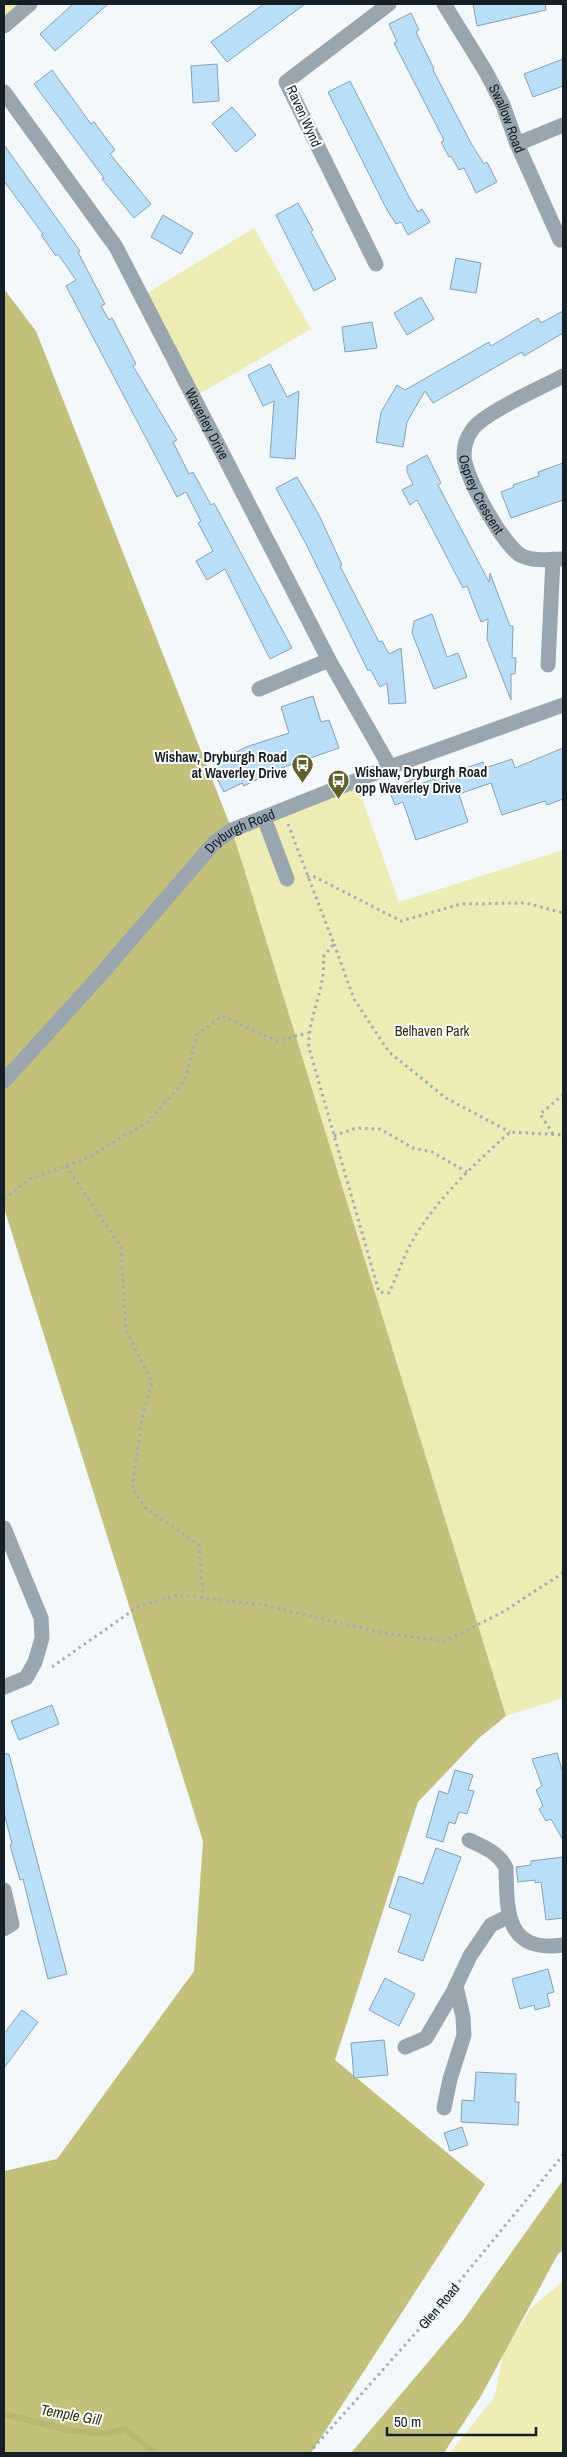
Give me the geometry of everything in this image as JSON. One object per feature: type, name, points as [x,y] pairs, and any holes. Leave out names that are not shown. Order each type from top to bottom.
[{"type":"street","points":[[4,26],[30,4]]},
{"type":"street","name":"Raven Wynd","points":[[376,264],[286,82],[389,4]]},
{"type":"street","name":"Swallow Road","points":[[444,4],[486,72],[503,105],[517,144],[560,240]]},
{"type":"street","name":"Waverley Drive","points":[[4,92],[116,247],[328,660],[390,767]]},
{"type":"street","points":[[517,144],[563,125]]},
{"type":"street","name":"Osprey Crescent","points":[[558,559],[534,560],[521,556],[510,548],[502,537],[468,473],[464,456],[466,442],[479,422],[563,376]]},
{"type":"street","points":[[548,665],[558,559]]},
{"type":"street","points":[[259,689],[328,660]]},
{"type":"street","name":"Dryburgh Road","points":[[4,1081],[95,981],[214,842],[232,830],[390,767],[563,705]]},
{"type":"street","points":[[264,818],[287,879]]},
{"type":"street","points":[[4,1528],[41,1618],[42,1638],[35,1662],[26,1678],[4,1687]]},
{"type":"street","points":[[469,1840],[495,1853],[503,1861],[506,1868],[510,1922],[522,1937],[535,1945],[563,1945]]},
{"type":"street","points":[[4,1890],[12,1924],[4,1929]]},
{"type":"street","points":[[404,2047],[426,2038],[456,1986],[470,1956],[491,1925],[508,1910]]},
{"type":"street","points":[[444,2108],[450,2079],[464,2035],[463,2017],[456,1986]]},
{"type":"path","points":[[282,810],[354,999],[389,1052],[446,1098],[510,1132],[563,1135]]},
{"type":"path","points":[[307,876],[313,876],[401,921],[461,904],[526,904],[563,913]]},
{"type":"path","points":[[334,944],[323,957],[325,970],[308,1033],[309,1048],[379,1292],[389,1293],[420,1227],[467,1172],[510,1132]]},
{"type":"path","points":[[4,1199],[30,1179],[83,1160],[148,1122],[185,1080],[197,1035],[222,1016],[276,1041],[308,1033]]},
{"type":"path","points":[[554,1135],[540,1114],[563,1095]]},
{"type":"path","points":[[334,1136],[356,1128],[380,1129],[413,1148],[432,1152],[467,1172]]},
{"type":"path","points":[[66,1166],[121,1247],[126,1330],[152,1383],[142,1418],[132,1490],[146,1508],[199,1545],[203,1598]]},
{"type":"path","points":[[26,1678],[57,1665],[139,1606],[179,1595],[264,1605],[383,1634],[445,1641],[501,1613],[563,1573]]},
{"type":"path","name":"Glen Road","points":[[309,2453],[436,2310],[563,2155]]},
{"type":"green space","points":[[4,4],[19,4],[4,17]]},
{"type":"green space","points":[[254,228],[311,329],[194,397],[142,296]]},
{"type":"green space","name":"Belhaven Park","points":[[356,782],[399,902],[563,850],[563,1698],[506,1716],[232,830]]},
{"type":"green space","points":[[563,2281],[563,2453],[450,2453],[495,2396],[503,2354],[531,2308]]},
{"type":"shaded area","points":[[4,289],[36,331],[232,830],[506,1716],[479,1738],[418,1802],[335,2060],[485,2184],[311,2453],[4,2453],[4,2171],[57,2159],[194,1971],[203,1841],[4,1208]]},
{"type":"shaded area","points":[[563,2180],[563,2250],[558,2254],[481,2396],[444,2453],[351,2453],[462,2322]]},
{"type":"building","points":[[73,4],[108,4],[55,51],[40,34]]},
{"type":"building","points":[[264,4],[305,4],[227,62],[211,42]]},
{"type":"building","points":[[473,4],[545,4],[546,10],[477,26]]},
{"type":"building","points":[[411,13],[419,30],[416,32],[433,70],[472,145],[484,164],[487,162],[497,182],[476,193],[464,168],[459,170],[451,156],[449,157],[441,142],[444,140],[394,43],[397,42],[389,24]]},
{"type":"building","points":[[563,59],[563,86],[533,97],[524,74]]},
{"type":"building","points":[[217,64],[219,101],[193,103],[191,66]]},
{"type":"building","points":[[52,70],[91,124],[94,122],[115,150],[110,154],[151,204],[134,218],[102,179],[104,178],[34,84]]},
{"type":"building","points":[[350,81],[409,197],[418,212],[422,209],[430,222],[408,235],[401,222],[396,224],[387,210],[328,92]]},
{"type":"building","points":[[232,107],[256,135],[236,152],[212,123]]},
{"type":"building","points":[[4,145],[80,251],[78,252],[105,304],[101,306],[109,320],[112,318],[136,364],[133,366],[177,440],[173,442],[189,474],[193,472],[211,505],[214,503],[292,648],[270,659],[225,569],[207,580],[196,561],[213,551],[198,523],[201,521],[186,492],[177,497],[66,286],[76,280],[58,254],[56,256],[41,235],[43,234],[4,181]]},
{"type":"building","points":[[298,203],[336,279],[314,291],[276,215]]},
{"type":"building","points":[[163,215],[193,233],[181,254],[151,237]]},
{"type":"building","points":[[456,258],[481,263],[476,293],[450,289]]},
{"type":"building","points":[[421,297],[434,319],[407,335],[394,313]]},
{"type":"building","points":[[563,311],[563,333],[524,356],[522,352],[433,403],[425,391],[407,422],[403,447],[376,442],[381,412],[397,385],[405,390],[489,342],[491,346],[538,318],[541,323]]},
{"type":"building","points":[[372,322],[377,348],[345,352],[342,327]]},
{"type":"building","points":[[270,364],[287,397],[299,391],[295,459],[270,457],[274,401],[263,406],[248,375]]},
{"type":"building","points":[[427,455],[441,483],[438,485],[489,582],[490,573],[510,626],[513,626],[512,658],[516,658],[515,674],[511,674],[511,700],[487,639],[488,619],[481,622],[467,586],[463,588],[417,500],[410,505],[402,490],[413,484],[407,472],[407,466]]},
{"type":"building","points":[[563,463],[563,500],[511,518],[501,492],[514,487],[513,485],[539,476],[538,472]]},
{"type":"building","points":[[297,477],[319,515],[342,565],[340,566],[379,642],[382,641],[389,654],[401,648],[406,703],[389,704],[387,683],[380,687],[370,669],[368,671],[306,544],[276,488]]},
{"type":"building","points":[[432,614],[447,657],[458,653],[467,677],[434,689],[412,633],[414,621]]},
{"type":"building","points":[[313,696],[321,722],[329,720],[339,748],[276,770],[244,786],[242,783],[224,792],[212,769],[231,759],[229,756],[246,747],[289,733],[281,707]]},
{"type":"building","points":[[563,748],[563,799],[547,805],[545,801],[502,815],[491,783],[459,794],[468,822],[416,840],[403,802],[395,805],[389,790],[414,779],[417,785],[483,762],[485,768],[512,759],[515,768]]},
{"type":"building","points":[[52,1705],[59,1724],[19,1740],[11,1721]]},
{"type":"building","points":[[557,1753],[563,1773],[563,1840],[551,1819],[546,1821],[539,1809],[543,1806],[536,1790],[542,1786],[532,1759]]},
{"type":"building","points":[[4,1754],[9,1754],[67,1974],[48,1979],[23,1879],[20,1880],[10,1845],[12,1844],[4,1813]]},
{"type":"building","points":[[455,1770],[473,1775],[468,1790],[474,1791],[467,1814],[459,1812],[455,1824],[449,1822],[443,1842],[426,1837],[439,1791],[448,1794]]},
{"type":"building","points":[[436,1848],[461,1857],[423,1961],[398,1952],[411,1915],[389,1907],[399,1876],[423,1884]]},
{"type":"building","points":[[563,1857],[563,1918],[546,1920],[541,1882],[535,1883],[535,1880],[518,1882],[516,1867],[531,1865],[531,1861]]},
{"type":"building","points":[[548,1969],[554,1992],[547,1994],[550,2006],[535,2010],[534,2005],[520,2009],[512,1979]]},
{"type":"building","points":[[385,1978],[415,1994],[399,2026],[369,2010]]},
{"type":"building","points":[[22,2010],[38,2022],[4,2068],[4,2034]]},
{"type":"building","points":[[384,2040],[388,2075],[354,2078],[351,2043]]},
{"type":"building","points":[[476,2072],[516,2074],[515,2102],[519,2102],[518,2125],[461,2122],[462,2100],[474,2101]]},
{"type":"building","points":[[462,2127],[468,2145],[450,2151],[444,2133]]},
{"type":"waterway","name":"Temple Gill","points":[[4,2414],[68,2430],[106,2434],[125,2429],[155,2453]]},
{"type":"place","name":"Wishaw, Dryburgh Road at Waverley Drive","points":[[303,784]]},
{"type":"place","name":"Wishaw, Dryburgh Road opp Waverley Drive","points":[[339,799]]}]
